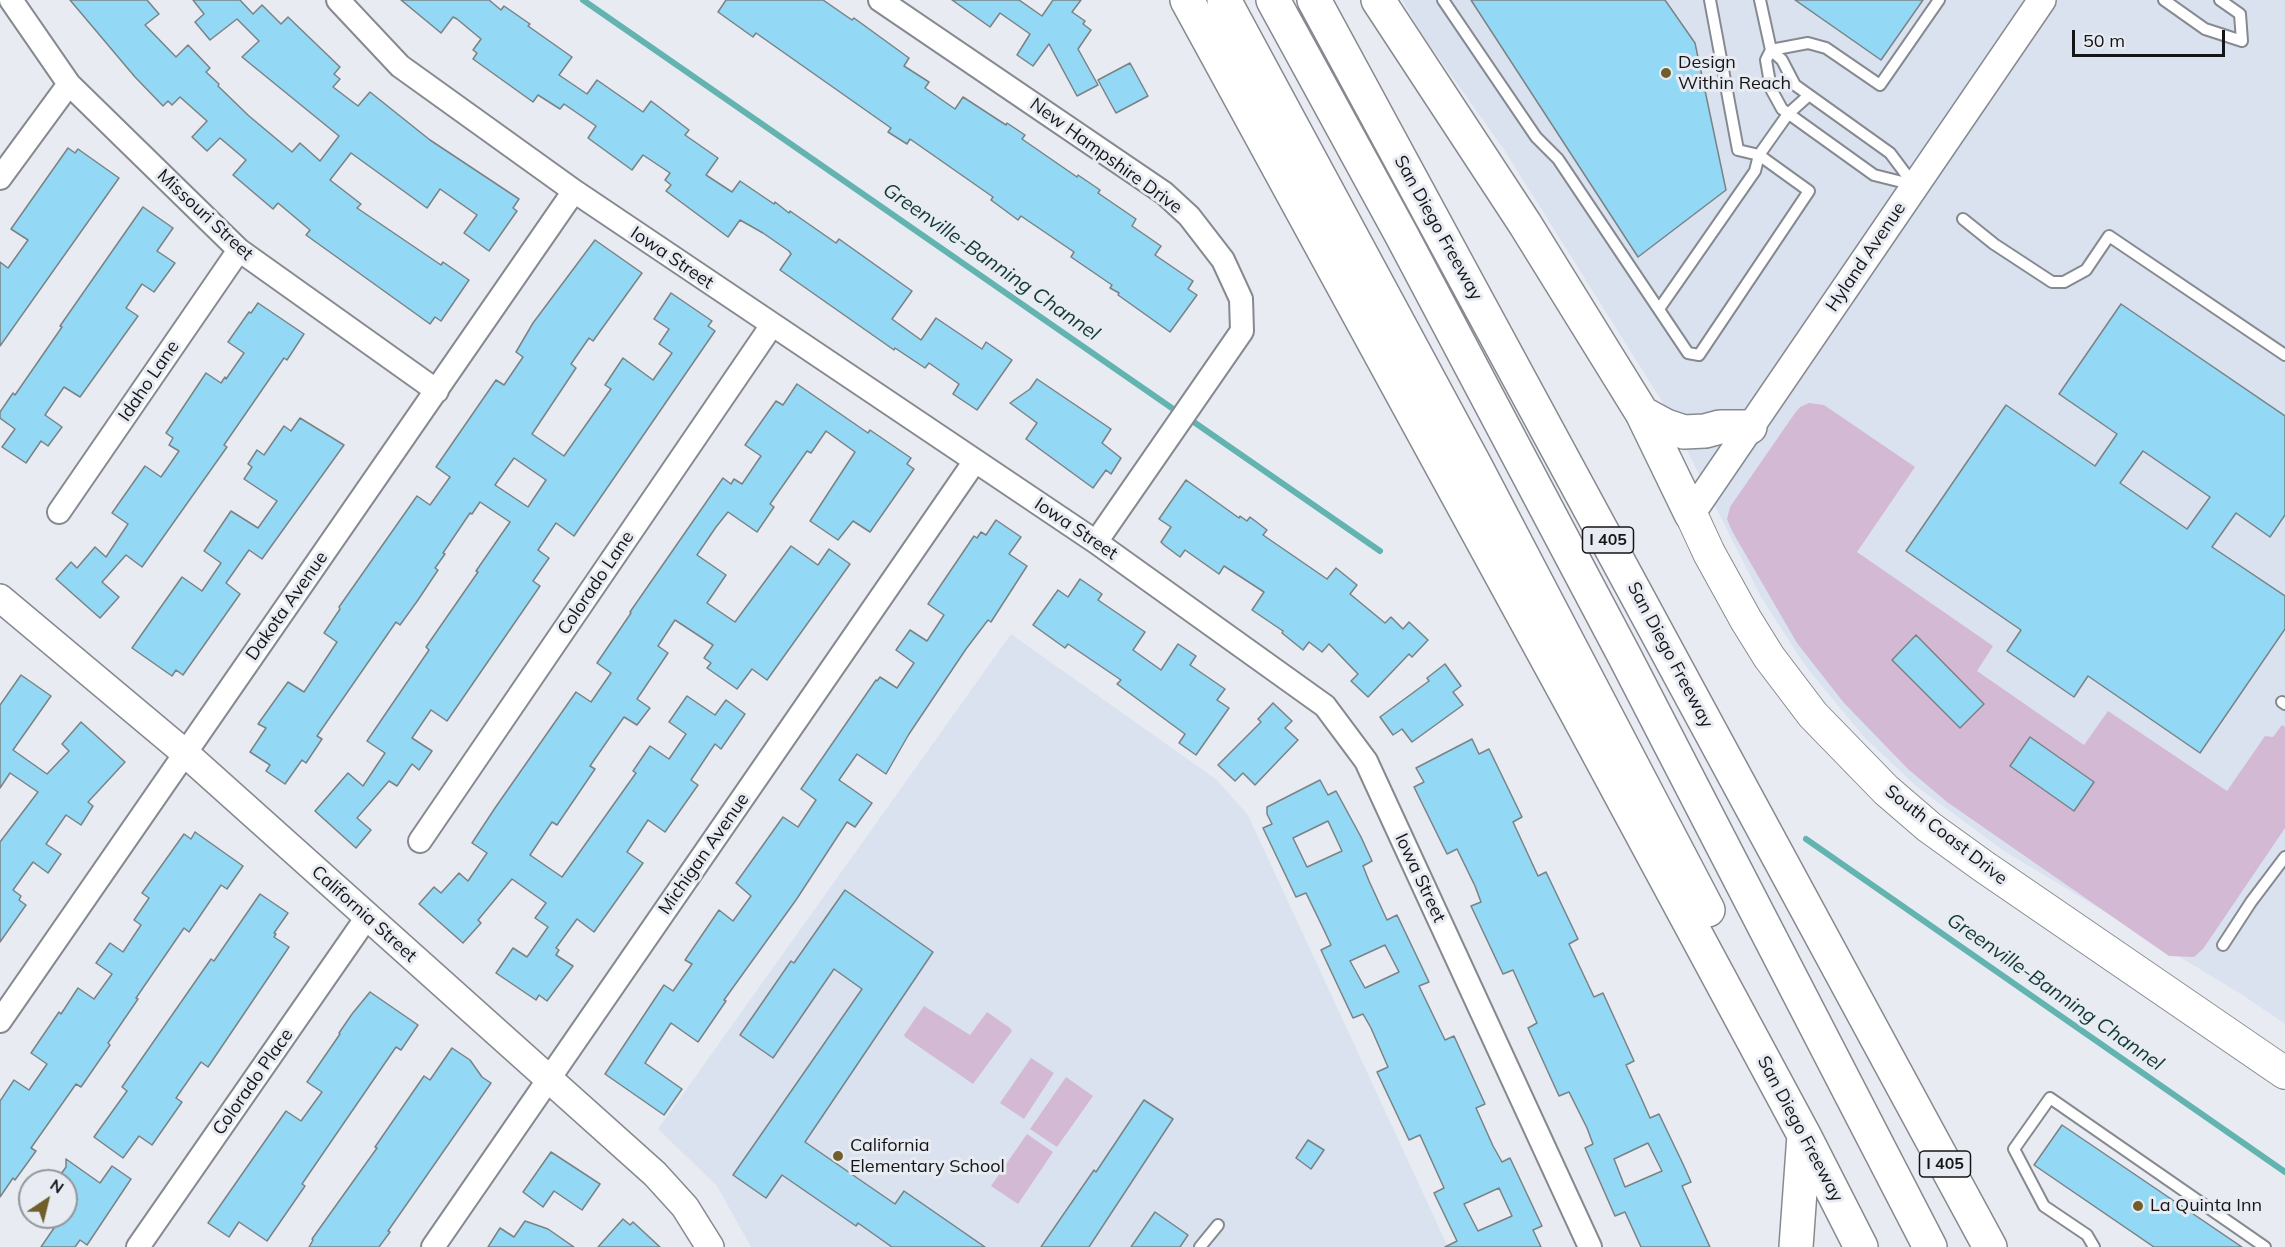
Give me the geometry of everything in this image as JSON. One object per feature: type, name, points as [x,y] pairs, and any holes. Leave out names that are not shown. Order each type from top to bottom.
[{"type":"highway","name":"San Diego Freeway","points":[[1187,0],[1804,1135],[1861,1247]]},
{"type":"highway","points":[[1224,0],[1475,465],[1882,1247]]},
{"type":"highway","points":[[1273,0],[1401,234],[1618,644],[1930,1247]]},
{"type":"highway","name":"San Diego Freeway","points":[[1314,0],[1990,1247]]},
{"type":"highway","points":[[1378,0],[1525,224],[1642,413],[1691,514]]},
{"type":"highway","points":[[1642,413],[1666,426],[1684,432],[1705,431],[1720,427],[1750,427]]},
{"type":"highway","points":[[1796,1247],[1804,1135]]},
{"type":"main road","name":"South Coast Drive","points":[[1691,514],[1714,562],[1769,657],[1813,715],[1886,790],[1929,827],[1983,866],[2285,1073]]},
{"type":"street","name":"Missouri Street","points":[[11,0],[69,84],[239,250],[437,391]]},
{"type":"street","name":"Iowa Street","points":[[338,0],[400,66],[574,191],[1096,542],[1325,706],[1366,761],[1590,1247]]},
{"type":"street","name":"New Hampshire Drive","points":[[880,0],[905,7],[1164,194],[1189,216],[1223,260],[1242,299],[1242,331],[1096,542]]},
{"type":"street","name":"Hyland Avenue","points":[[1691,514],[2042,0]]},
{"type":"street","points":[[0,178],[69,84]]},
{"type":"street","name":"Dakota Avenue","points":[[0,1022],[574,191]]},
{"type":"street","name":"Idaho Lane","points":[[59,512],[239,250]]},
{"type":"street","name":"Colorado Lane","points":[[420,841],[772,325]]},
{"type":"street","name":"Michigan Avenue","points":[[433,1247],[975,461]]},
{"type":"street","name":"California Street","points":[[0,599],[185,753],[655,1174],[685,1207],[710,1247]]},
{"type":"street","name":"Colorado Place","points":[[138,1247],[367,917]]},
{"type":"lane","points":[[1443,0],[1536,137],[1558,159],[1688,353],[1699,355],[1809,192],[1759,155],[1738,150],[1710,0]]},
{"type":"lane","points":[[1761,0],[1771,50],[1782,60],[1795,85],[1890,153],[1914,185]]},
{"type":"lane","points":[[1771,50],[1808,43],[1826,48],[1880,85],[1939,0]]},
{"type":"lane","points":[[2163,0],[2205,29],[2242,41],[2240,14],[2220,0]]},
{"type":"lane","points":[[1771,50],[1766,60],[1771,89],[1776,101],[1788,114],[1874,175],[1914,185]]},
{"type":"lane","points":[[1659,309],[1755,171],[1759,155],[1788,114],[1808,96]]},
{"type":"lane","points":[[1963,219],[1994,244],[2052,282],[2064,282],[2086,270],[2109,236],[2285,355]]},
{"type":"lane","points":[[2223,945],[2251,902],[2285,857]]},
{"type":"lane","points":[[2094,1247],[2087,1235],[2044,1206],[2014,1149],[2050,1098],[2265,1247]]},
{"type":"lane","points":[[1200,1247],[1218,1225]]},
{"type":"shaded area","points":[[1402,0],[2285,0],[2285,1024],[2241,994],[2004,851],[1916,786],[1863,736],[1804,664],[1761,597],[1663,403],[1503,148],[1421,33]]},
{"type":"shaded area","points":[[1809,403],[1824,405],[1915,467],[1857,552],[1993,646],[1977,671],[2084,745],[2108,711],[2227,791],[2265,736],[2273,737],[2282,725],[2285,727],[2285,828],[2203,949],[2194,957],[2169,956],[1947,802],[1908,769],[1844,703],[1797,643],[1727,519],[1730,507],[1795,413],[1800,407]]},
{"type":"shaded area","points":[[1011,634],[1217,780],[1248,815],[1448,1247],[751,1247],[717,1186],[658,1129]]},
{"type":"shaded area","points":[[924,1006],[970,1035],[987,1012],[1012,1031],[973,1084],[905,1037],[904,1035]]},
{"type":"shaded area","points":[[1031,1058],[1054,1073],[1024,1119],[1000,1103]]},
{"type":"shaded area","points":[[1066,1077],[1093,1096],[1057,1147],[1030,1129]]},
{"type":"shaded area","points":[[1027,1134],[1053,1152],[1018,1204],[991,1186]]},
{"type":"building","points":[[70,0],[147,0],[159,14],[145,25],[176,57],[188,45],[210,68],[206,72],[219,84],[218,86],[249,116],[292,152],[300,143],[320,161],[339,136],[242,57],[259,41],[237,19],[210,40],[195,22],[204,14],[193,0],[240,0],[253,14],[262,5],[281,24],[288,17],[340,67],[334,74],[340,79],[333,87],[358,106],[370,92],[430,140],[519,199],[513,208],[517,211],[489,251],[464,233],[477,215],[440,189],[427,208],[351,153],[330,180],[361,204],[357,208],[441,265],[443,262],[469,280],[441,321],[435,317],[430,324],[306,235],[310,230],[278,203],[273,209],[233,175],[246,160],[220,138],[207,151],[192,137],[207,121],[180,97],[172,105],[168,101],[163,106],[135,77]]},
{"type":"building","points":[[401,0],[489,0],[501,10],[504,6],[572,57],[559,75],[587,94],[597,80],[643,112],[651,101],[689,130],[685,135],[718,158],[706,175],[732,192],[740,181],[789,213],[790,211],[836,243],[839,239],[912,291],[892,319],[921,340],[936,318],[982,349],[986,342],[1012,360],[977,410],[953,394],[959,384],[929,363],[925,368],[895,348],[894,350],[780,270],[791,254],[789,251],[740,220],[728,237],[666,191],[671,185],[665,180],[670,173],[643,155],[632,170],[588,138],[596,126],[564,104],[560,109],[538,95],[533,102],[473,59],[477,53],[473,50],[481,39],[457,19],[453,17],[441,33]]},
{"type":"building","points":[[726,0],[823,0],[852,20],[854,18],[909,58],[904,66],[929,82],[925,88],[955,109],[963,97],[1006,125],[1007,123],[1025,135],[1022,139],[1100,190],[1098,193],[1136,219],[1132,226],[1161,246],[1155,255],[1193,281],[1188,289],[1197,295],[1170,332],[1118,295],[1119,293],[1110,288],[1112,285],[1071,257],[1074,252],[1021,216],[1018,220],[991,200],[993,197],[910,139],[907,144],[888,132],[891,128],[756,33],[753,37],[718,12]]},
{"type":"building","points":[[952,0],[1019,0],[1042,16],[1053,0],[1081,0],[1072,12],[1085,21],[1083,24],[1091,30],[1078,49],[1098,85],[1077,96],[1049,44],[1033,66],[1017,55],[1030,34],[1000,13],[990,27]]},
{"type":"building","points":[[1471,0],[1665,0],[1695,43],[1726,190],[1638,257]]},
{"type":"building","points":[[1795,0],[1923,0],[1881,60]]},
{"type":"building","points":[[1130,63],[1148,96],[1116,113],[1098,80]]},
{"type":"building","points":[[68,148],[75,153],[78,149],[119,178],[0,346],[0,262],[8,268],[28,240],[11,229]]},
{"type":"building","points":[[143,207],[173,228],[157,251],[175,263],[154,292],[142,284],[126,308],[138,316],[80,397],[64,387],[45,415],[62,427],[48,446],[41,441],[26,463],[2,447],[15,429],[0,418],[0,412],[13,393],[15,395]]},
{"type":"building","points":[[595,240],[642,273],[593,341],[589,338],[571,364],[576,368],[532,434],[564,456],[611,389],[605,385],[623,358],[653,380],[672,353],[659,344],[669,329],[654,319],[671,293],[712,321],[708,326],[715,331],[574,536],[556,523],[538,550],[549,558],[533,581],[540,586],[447,721],[431,710],[412,738],[432,751],[419,770],[412,764],[397,786],[389,781],[357,818],[371,830],[356,848],[315,811],[348,773],[363,786],[385,753],[367,741],[429,650],[426,647],[510,522],[480,502],[472,514],[470,513],[443,553],[445,554],[435,568],[438,570],[418,600],[400,625],[396,622],[317,736],[322,739],[306,763],[302,760],[285,784],[266,771],[270,765],[250,752],[266,728],[258,724],[288,682],[304,692],[337,642],[324,633],[340,609],[339,607],[417,496],[430,505],[450,477],[436,467],[496,380],[504,385],[523,357],[516,352],[533,323]],"holes":[[[514,458],[546,480],[528,507],[495,485]]]},
{"type":"building","points":[[258,303],[304,334],[287,360],[284,358],[224,445],[227,447],[142,567],[126,555],[102,582],[119,597],[100,618],[56,579],[71,562],[77,568],[95,547],[106,557],[128,524],[112,513],[145,466],[161,477],[179,451],[169,445],[173,438],[166,433],[206,373],[221,383],[225,377],[226,379],[244,353],[228,342]]},
{"type":"building","points":[[2121,304],[2285,416],[2285,515],[2270,537],[2236,513],[2212,547],[2285,596],[2285,629],[2200,753],[2088,676],[2074,697],[2007,651],[2021,630],[1906,551],[2006,405],[2095,466],[2117,434],[2059,394]],"holes":[[[2143,451],[2210,497],[2187,529],[2120,483]]]},
{"type":"building","points":[[1037,379],[1111,429],[1102,443],[1121,458],[1111,474],[1106,470],[1093,488],[1026,439],[1037,423],[1010,403],[1030,389]]},
{"type":"building","points":[[797,384],[868,433],[870,430],[911,458],[907,464],[914,469],[870,532],[853,521],[838,540],[810,521],[855,452],[826,431],[811,453],[807,451],[770,504],[774,507],[757,532],[728,512],[716,527],[697,555],[726,575],[707,603],[735,622],[791,546],[818,565],[829,549],[850,564],[767,680],[752,669],[737,689],[707,668],[711,663],[704,658],[713,645],[675,620],[658,646],[668,653],[637,699],[650,708],[637,725],[624,717],[590,766],[595,769],[557,825],[552,822],[530,855],[562,877],[636,773],[633,771],[650,746],[669,759],[686,734],[669,722],[687,696],[715,715],[726,700],[745,714],[721,749],[715,744],[691,780],[698,785],[665,832],[648,820],[627,852],[643,863],[594,932],[577,919],[556,948],[559,950],[556,955],[573,966],[547,1001],[539,995],[536,1000],[496,973],[513,948],[527,957],[548,927],[535,918],[546,903],[512,879],[478,920],[481,923],[463,943],[419,904],[434,887],[441,893],[459,873],[468,881],[487,853],[472,843],[495,808],[576,692],[591,702],[611,673],[597,663],[630,612],[723,478],[731,484],[734,479],[742,484],[761,456],[745,445],[776,401],[783,405]]},
{"type":"building","points":[[300,418],[344,445],[262,559],[249,550],[226,583],[240,594],[183,675],[176,670],[172,676],[132,648],[182,577],[202,591],[221,563],[204,551],[231,511],[258,528],[277,501],[244,479],[252,467],[248,464],[257,450],[264,455],[284,426],[291,431]]},
{"type":"building","points":[[1186,480],[1239,518],[1240,516],[1247,521],[1250,517],[1267,530],[1263,535],[1327,579],[1336,568],[1357,585],[1350,594],[1385,623],[1391,617],[1403,629],[1409,622],[1428,640],[1412,657],[1409,654],[1368,697],[1351,681],[1358,674],[1329,644],[1322,652],[1309,642],[1303,650],[1282,633],[1283,631],[1252,610],[1264,592],[1224,566],[1219,574],[1185,550],[1180,557],[1161,542],[1171,527],[1159,519]]},
{"type":"building","points":[[996,520],[1021,537],[1009,554],[1027,566],[991,622],[988,620],[966,649],[909,734],[886,774],[857,754],[839,780],[872,803],[855,827],[847,822],[796,900],[724,1000],[726,1001],[698,1042],[671,1023],[645,1063],[682,1089],[664,1115],[605,1074],[664,985],[673,991],[692,964],[685,960],[719,910],[733,921],[751,896],[736,883],[783,817],[798,827],[816,800],[801,789],[876,680],[880,677],[897,688],[914,663],[896,650],[910,630],[927,641],[944,615],[928,604],[974,536],[977,538],[981,532],[986,535]]},
{"type":"building","points":[[1080,579],[1102,594],[1098,600],[1145,632],[1133,650],[1161,670],[1178,644],[1196,656],[1190,665],[1225,689],[1217,700],[1229,708],[1196,755],[1179,743],[1185,734],[1117,684],[1121,680],[1068,644],[1065,648],[1033,625],[1058,590],[1068,597]]},
{"type":"building","points":[[1916,635],[1984,704],[1960,728],[1892,660]]},
{"type":"building","points":[[1445,664],[1461,686],[1453,692],[1463,705],[1412,742],[1402,729],[1393,735],[1380,717],[1429,681],[1427,678]]},
{"type":"building","points":[[21,675],[51,696],[13,750],[47,774],[69,751],[62,744],[81,722],[125,762],[88,802],[93,806],[81,825],[66,815],[46,844],[61,854],[48,873],[33,862],[13,890],[21,896],[19,900],[26,905],[0,942],[0,842],[38,792],[10,773],[0,788],[0,705]]},
{"type":"building","points":[[1273,703],[1292,721],[1285,728],[1298,740],[1255,785],[1243,773],[1235,781],[1218,765],[1261,722],[1258,719]]},
{"type":"building","points":[[2030,737],[2094,782],[2074,811],[2010,766]]},
{"type":"building","points":[[1472,739],[1479,754],[1489,749],[1522,817],[1513,822],[1538,876],[1546,872],[1578,939],[1569,944],[1594,997],[1603,993],[1634,1061],[1626,1065],[1650,1118],[1659,1114],[1691,1182],[1682,1186],[1710,1247],[1641,1247],[1625,1212],[1615,1216],[1585,1148],[1593,1144],[1587,1128],[1569,1092],[1559,1096],[1528,1028],[1537,1023],[1513,970],[1503,974],[1471,906],[1481,902],[1475,886],[1457,849],[1447,854],[1414,787],[1424,782],[1416,768]],"holes":[[[1648,1143],[1662,1171],[1625,1187],[1614,1159]]]},
{"type":"building","points":[[1320,780],[1328,795],[1336,791],[1372,861],[1363,866],[1387,920],[1397,915],[1429,982],[1419,986],[1445,1040],[1454,1036],[1485,1104],[1476,1108],[1493,1146],[1502,1162],[1510,1158],[1542,1226],[1533,1230],[1541,1247],[1445,1247],[1457,1241],[1434,1193],[1444,1188],[1420,1135],[1409,1140],[1377,1072],[1388,1067],[1371,1028],[1363,1014],[1353,1018],[1321,950],[1331,945],[1324,930],[1306,893],[1296,897],[1263,828],[1272,824],[1267,814],[1267,807]],"holes":[[[1328,821],[1342,851],[1307,867],[1293,838]],[[1385,945],[1399,972],[1365,988],[1350,961]],[[1499,1188],[1512,1216],[1478,1231],[1464,1204]]]},
{"type":"building","points":[[195,832],[243,866],[227,889],[221,885],[189,932],[184,928],[136,998],[138,999],[108,1043],[110,1045],[81,1087],[76,1084],[31,1148],[36,1151],[23,1169],[18,1169],[18,1176],[15,1180],[13,1178],[0,1197],[0,1101],[14,1080],[29,1090],[47,1064],[31,1053],[78,988],[94,999],[112,974],[96,963],[110,943],[123,952],[141,925],[134,920],[149,898],[142,893],[184,834],[191,839]]},
{"type":"building","points":[[845,890],[933,952],[805,1142],[895,1204],[904,1191],[985,1247],[892,1247],[858,1223],[856,1226],[782,1175],[766,1198],[733,1175],[862,989],[834,969],[773,1058],[740,1035],[791,961],[794,963]]},
{"type":"building","points":[[260,894],[288,913],[274,933],[276,934],[274,937],[289,947],[208,1067],[201,1062],[176,1098],[182,1102],[152,1145],[139,1136],[123,1158],[94,1137],[127,1091],[122,1087],[211,959],[214,961]]},
{"type":"building","points":[[370,992],[418,1025],[401,1050],[396,1047],[302,1184],[305,1186],[267,1241],[239,1222],[229,1237],[208,1223],[286,1111],[301,1121],[322,1092],[307,1082],[352,1014]]},
{"type":"building","points":[[452,1048],[470,1060],[482,1077],[491,1083],[388,1231],[390,1232],[379,1247],[309,1247],[312,1239],[377,1148],[375,1147],[424,1076],[430,1080]]},
{"type":"building","points":[[1144,1100],[1173,1119],[1089,1247],[1041,1247],[1094,1170],[1096,1172]]},
{"type":"building","name":"La Quinta Inn","points":[[2062,1125],[2242,1247],[2154,1247],[2034,1165]]},
{"type":"building","points":[[1308,1140],[1324,1150],[1311,1169],[1296,1158]]},
{"type":"building","points":[[551,1152],[600,1184],[582,1210],[554,1191],[543,1207],[523,1192]]},
{"type":"building","points":[[66,1159],[100,1183],[112,1166],[131,1179],[87,1245],[80,1240],[75,1247],[41,1247],[53,1229],[78,1229],[78,1169],[65,1169]]},
{"type":"building","points":[[1155,1212],[1188,1235],[1180,1247],[1131,1247]]},
{"type":"building","points":[[623,1219],[630,1225],[633,1222],[660,1247],[598,1247]]},
{"type":"building","points":[[525,1221],[548,1229],[574,1247],[488,1247],[500,1228],[514,1237]]},
{"type":"waterway","name":"Greenville-Banning Channel","points":[[583,0],[1179,413]]},
{"type":"waterway","name":"Greenville-Banning Channel","points":[[1188,418],[1380,551]]},
{"type":"waterway","name":"Greenville-Banning Channel","points":[[1806,839],[2285,1172]]},
{"type":"place","name":"Design Within Reach","points":[[1666,73]]},
{"type":"place","name":"California Elementary School","points":[[838,1156]]},
{"type":"place","name":"La Quinta Inn","points":[[2138,1206]]}]
